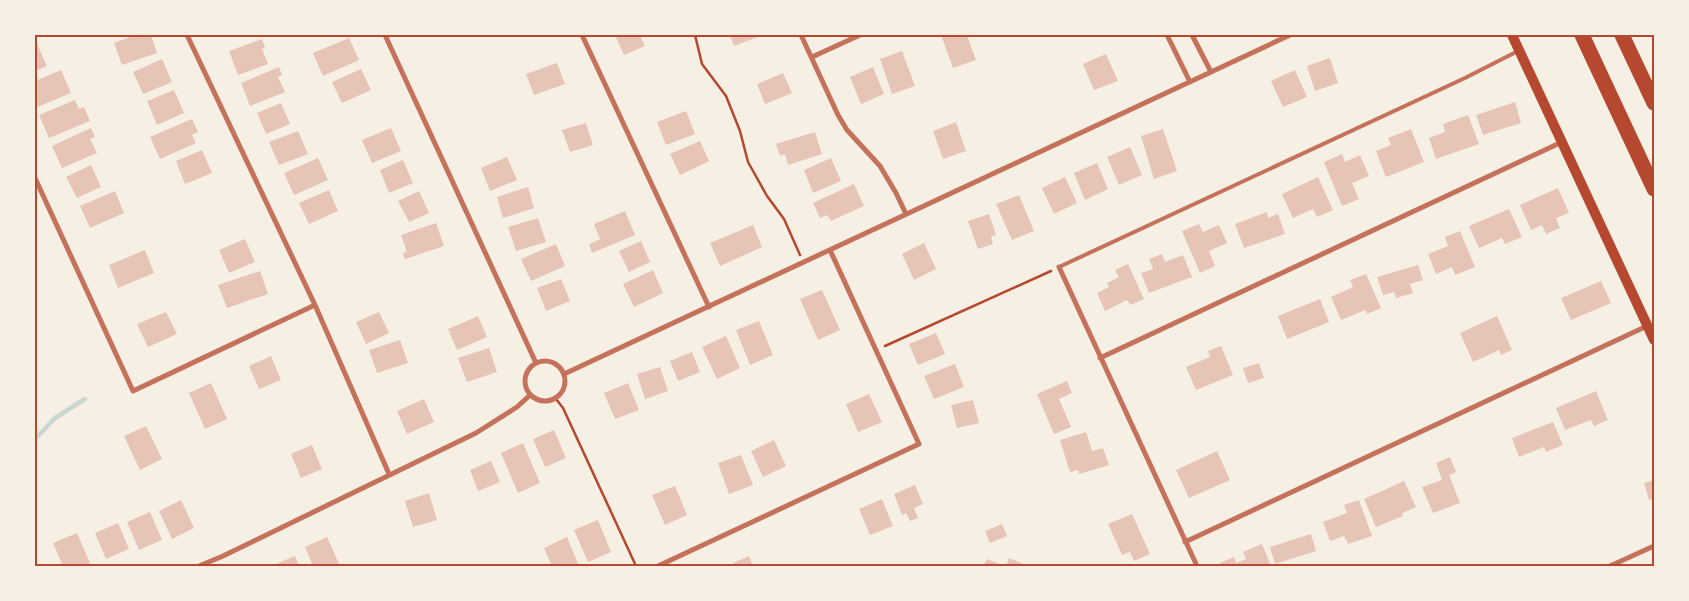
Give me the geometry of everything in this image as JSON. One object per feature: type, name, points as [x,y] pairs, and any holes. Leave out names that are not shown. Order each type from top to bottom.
[{"type":"highway","points":[[1582,35],[1654,189]]},
{"type":"highway","points":[[1622,35],[1654,103]]},
{"type":"main road","points":[[1512,35],[1654,340]]},
{"type":"street","points":[[187,35],[315,305],[389,474]]},
{"type":"street","points":[[385,35],[536,363]]},
{"type":"street","points":[[582,35],[709,307]]},
{"type":"street","points":[[801,35],[838,115],[847,130],[880,166],[906,214]]},
{"type":"street","points":[[812,57],[860,35]]},
{"type":"street","points":[[1167,35],[1190,82]]},
{"type":"street","points":[[1192,35],[1210,72]]},
{"type":"street","points":[[564,374],[1290,35]]},
{"type":"street","points":[[1100,358],[1562,142]]},
{"type":"street","points":[[35,178],[133,391],[315,305]]},
{"type":"street","points":[[658,566],[919,444],[830,250]]},
{"type":"street","points":[[1059,267],[1197,566]]},
{"type":"street","points":[[1185,542],[1648,326]]},
{"type":"street","points":[[552,362],[560,367],[564,374],[564,388],[556,399],[542,402],[530,395],[526,389],[526,374],[536,363],[552,362]]},
{"type":"street","points":[[199,566],[476,433],[516,407],[530,395]]},
{"type":"street","points":[[1610,566],[1654,546]]},
{"type":"lane","points":[[1059,267],[1465,78],[1519,50]]},
{"type":"path","points":[[695,35],[702,64],[726,96],[740,131],[748,162],[767,196],[784,219],[803,263]]},
{"type":"path","points":[[877,350],[1059,267]]},
{"type":"path","points":[[556,399],[563,408],[636,566]]},
{"type":"building","points":[[136,35],[151,35],[157,53],[122,65],[114,43]]},
{"type":"building","points":[[615,35],[640,35],[645,46],[624,55]]},
{"type":"building","points":[[730,35],[763,35],[734,46]]},
{"type":"building","points":[[941,35],[967,35],[976,60],[953,68]]},
{"type":"building","points":[[349,38],[359,60],[323,76],[313,53]]},
{"type":"building","points":[[262,39],[265,48],[262,49],[268,64],[238,75],[229,51]]},
{"type":"building","points":[[37,44],[47,66],[35,71],[35,46]]},
{"type":"building","points":[[902,51],[915,86],[892,94],[880,59]]},
{"type":"building","points":[[1106,54],[1118,81],[1094,90],[1083,64]]},
{"type":"building","points":[[1330,58],[1338,83],[1315,91],[1307,66]]},
{"type":"building","points":[[162,59],[172,82],[143,94],[133,72]]},
{"type":"building","points":[[557,63],[565,84],[534,95],[526,74]]},
{"type":"building","points":[[279,67],[282,75],[278,77],[285,92],[250,106],[241,83]]},
{"type":"building","points":[[873,67],[884,94],[861,104],[850,77]]},
{"type":"building","points":[[361,69],[371,90],[342,103],[332,82]]},
{"type":"building","points":[[61,70],[71,93],[35,108],[35,81]]},
{"type":"building","points":[[1295,70],[1307,97],[1283,107],[1271,81]]},
{"type":"building","points":[[783,73],[792,93],[765,104],[757,84]]},
{"type":"building","points":[[174,90],[184,113],[157,125],[147,101]]},
{"type":"building","points":[[75,100],[79,109],[84,107],[90,121],[49,138],[39,115]]},
{"type":"building","points":[[1515,102],[1521,123],[1483,135],[1476,115]]},
{"type":"building","points":[[281,103],[290,124],[266,134],[257,113]]},
{"type":"building","points":[[686,111],[695,134],[666,145],[657,122]]},
{"type":"building","points":[[1468,115],[1479,144],[1436,159],[1429,138],[1445,132],[1443,124]]},
{"type":"building","points":[[192,119],[198,132],[192,135],[196,143],[160,159],[150,137]]},
{"type":"building","points":[[956,122],[966,151],[943,159],[933,131]]},
{"type":"building","points":[[586,123],[593,145],[570,152],[562,130]]},
{"type":"building","points":[[91,128],[95,137],[90,139],[97,153],[62,168],[52,146]]},
{"type":"building","points":[[391,128],[401,151],[372,163],[362,140]]},
{"type":"building","points":[[1163,129],[1177,171],[1154,179],[1141,136]]},
{"type":"building","points":[[1411,129],[1424,162],[1386,177],[1376,151],[1391,145],[1388,138]]},
{"type":"building","points":[[298,131],[308,154],[279,165],[269,142]]},
{"type":"building","points":[[815,132],[822,154],[788,165],[785,154],[780,156],[776,144]]},
{"type":"building","points":[[700,141],[709,161],[680,175],[670,154]]},
{"type":"building","points":[[1130,147],[1142,175],[1119,185],[1107,157]]},
{"type":"building","points":[[202,150],[212,173],[185,184],[176,161]]},
{"type":"building","points":[[1342,154],[1345,162],[1360,155],[1369,176],[1352,183],[1359,199],[1342,206],[1324,162]]},
{"type":"building","points":[[507,157],[517,180],[490,191],[481,168]]},
{"type":"building","points":[[318,158],[328,180],[294,195],[284,173]]},
{"type":"building","points":[[831,158],[841,181],[813,193],[804,170]]},
{"type":"building","points":[[403,160],[413,183],[389,193],[380,170]]},
{"type":"building","points":[[1097,163],[1108,189],[1085,200],[1074,173]]},
{"type":"building","points":[[91,165],[101,187],[77,198],[66,177]]},
{"type":"building","points":[[1065,177],[1077,203],[1054,214],[1042,188]]},
{"type":"building","points":[[1318,177],[1333,210],[1317,217],[1313,209],[1293,218],[1282,194]]},
{"type":"building","points":[[854,184],[864,206],[831,221],[827,215],[820,218],[813,203]]},
{"type":"building","points":[[528,187],[534,208],[503,218],[497,197]]},
{"type":"building","points":[[1558,188],[1569,213],[1556,218],[1560,228],[1546,234],[1542,225],[1531,230],[1520,205]]},
{"type":"building","points":[[329,190],[338,211],[309,224],[299,203]]},
{"type":"building","points":[[115,191],[124,213],[90,228],[80,206]]},
{"type":"building","points":[[419,191],[429,213],[409,222],[398,201]]},
{"type":"building","points":[[1019,195],[1034,231],[1012,240],[996,204]]},
{"type":"building","points":[[1509,209],[1522,237],[1505,244],[1502,238],[1479,248],[1469,226]]},
{"type":"building","points":[[625,211],[635,235],[592,253],[589,244],[600,239],[594,224]]},
{"type":"building","points":[[1267,212],[1268,218],[1278,214],[1285,234],[1244,248],[1235,224]]},
{"type":"building","points":[[989,214],[996,235],[991,236],[993,244],[978,249],[968,221]]},
{"type":"building","points":[[538,218],[546,242],[516,251],[508,227]]},
{"type":"building","points":[[436,223],[444,246],[405,259],[403,253],[407,252],[401,235]]},
{"type":"building","points":[[1199,224],[1203,232],[1219,225],[1227,243],[1209,251],[1215,266],[1200,273],[1182,231]]},
{"type":"building","points":[[753,225],[762,247],[720,266],[710,243]]},
{"type":"building","points":[[1460,231],[1475,267],[1455,275],[1452,267],[1436,274],[1428,254],[1448,246],[1445,237]]},
{"type":"building","points":[[245,239],[255,262],[229,273],[219,250]]},
{"type":"building","points":[[641,241],[650,262],[629,272],[619,251]]},
{"type":"building","points":[[924,243],[936,269],[914,280],[902,254]]},
{"type":"building","points":[[556,244],[565,266],[531,281],[521,259]]},
{"type":"building","points":[[145,250],[154,273],[118,288],[109,265]]},
{"type":"building","points":[[1162,254],[1165,262],[1183,255],[1192,277],[1149,293],[1141,273],[1153,269],[1149,259]]},
{"type":"building","points":[[1128,264],[1144,299],[1130,305],[1127,300],[1105,311],[1097,293],[1109,287],[1107,283],[1119,277],[1115,270]]},
{"type":"building","points":[[1418,265],[1423,280],[1410,284],[1413,293],[1396,298],[1394,292],[1383,295],[1377,277]]},
{"type":"building","points":[[653,270],[663,293],[634,307],[623,284]]},
{"type":"building","points":[[260,271],[268,294],[227,308],[218,285]]},
{"type":"building","points":[[1366,274],[1381,308],[1367,314],[1365,310],[1341,320],[1331,297],[1353,287],[1350,280]]},
{"type":"building","points":[[561,279],[570,301],[546,311],[537,288]]},
{"type":"building","points":[[1601,281],[1611,303],[1571,320],[1561,298]]},
{"type":"building","points":[[822,290],[840,330],[818,340],[800,299]]},
{"type":"building","points":[[1320,299],[1329,322],[1287,339],[1278,316]]},
{"type":"building","points":[[166,312],[177,334],[148,347],[137,324]]},
{"type":"building","points":[[379,312],[389,333],[366,344],[356,322]]},
{"type":"building","points":[[478,316],[487,337],[457,350],[448,329]]},
{"type":"building","points":[[1497,316],[1512,350],[1501,355],[1499,350],[1473,362],[1460,333]]},
{"type":"building","points":[[759,321],[773,355],[750,365],[736,330]]},
{"type":"building","points":[[936,333],[945,354],[918,365],[909,344]]},
{"type":"building","points":[[726,336],[740,368],[717,379],[702,347]]},
{"type":"building","points":[[400,340],[408,363],[377,373],[369,350]]},
{"type":"building","points":[[1221,346],[1233,375],[1196,390],[1186,367],[1210,357],[1208,351]]},
{"type":"building","points":[[489,348],[497,372],[467,382],[458,358]]},
{"type":"building","points":[[692,352],[700,372],[678,381],[670,361]]},
{"type":"building","points":[[271,356],[281,380],[259,389],[249,366]]},
{"type":"building","points":[[1259,363],[1264,378],[1248,383],[1243,368]]},
{"type":"building","points":[[955,364],[964,387],[934,399],[924,376]]},
{"type":"building","points":[[660,367],[668,391],[645,399],[637,374]]},
{"type":"building","points":[[1067,381],[1072,393],[1059,399],[1071,427],[1054,434],[1037,394]]},
{"type":"building","points":[[211,383],[227,419],[205,429],[189,393]]},
{"type":"building","points":[[628,383],[639,410],[615,419],[604,393]]},
{"type":"building","points":[[1596,391],[1608,420],[1594,426],[1591,420],[1565,430],[1556,408]]},
{"type":"building","points":[[869,394],[882,422],[858,432],[846,404]]},
{"type":"building","points":[[424,399],[434,422],[407,434],[397,411]]},
{"type":"building","points":[[973,400],[979,423],[957,428],[951,405]]},
{"type":"building","points":[[1553,422],[1563,445],[1546,452],[1544,447],[1519,457],[1512,438]]},
{"type":"building","points":[[146,426],[162,459],[140,470],[124,436]]},
{"type":"building","points":[[554,430],[566,458],[545,467],[533,439]]},
{"type":"building","points":[[1086,432],[1092,451],[1103,448],[1109,465],[1079,474],[1078,470],[1070,472],[1060,440]]},
{"type":"building","points":[[774,440],[786,466],[763,477],[751,451]]},
{"type":"building","points":[[523,443],[540,483],[518,493],[501,453]]},
{"type":"building","points":[[312,445],[322,469],[301,478],[291,454]]},
{"type":"building","points":[[1217,451],[1230,480],[1189,498],[1176,470]]},
{"type":"building","points":[[741,455],[753,485],[729,494],[718,463]]},
{"type":"building","points":[[1450,457],[1456,472],[1449,475],[1460,503],[1433,513],[1422,487],[1442,480],[1436,463]]},
{"type":"building","points":[[491,461],[500,482],[478,491],[470,470]]},
{"type":"building","points":[[1654,480],[1654,499],[1649,500],[1644,483]]},
{"type":"building","points":[[1404,481],[1416,507],[1402,513],[1403,516],[1376,527],[1364,499]]},
{"type":"building","points":[[915,485],[923,504],[914,508],[918,518],[910,521],[906,513],[902,515],[894,494]]},
{"type":"building","points":[[675,486],[687,515],[665,525],[652,495]]},
{"type":"building","points":[[429,493],[437,520],[413,527],[405,501]]},
{"type":"building","points":[[882,499],[893,526],[870,535],[859,509]]},
{"type":"building","points":[[181,500],[194,528],[172,539],[159,511]]},
{"type":"building","points":[[1359,500],[1372,536],[1348,544],[1344,536],[1330,541],[1323,522],[1347,513],[1344,505]]},
{"type":"building","points":[[150,512],[162,540],[139,550],[127,522]]},
{"type":"building","points":[[1132,514],[1150,554],[1134,561],[1130,552],[1122,555],[1108,524]]},
{"type":"building","points":[[598,520],[611,552],[588,562],[574,530]]},
{"type":"building","points":[[118,523],[129,549],[106,559],[95,533]]},
{"type":"building","points":[[1002,524],[1007,536],[990,543],[985,531]]},
{"type":"building","points":[[77,533],[90,563],[83,566],[63,566],[53,543]]},
{"type":"building","points":[[1311,534],[1316,551],[1275,564],[1270,547]]},
{"type":"building","points":[[327,537],[340,566],[313,566],[305,547]]},
{"type":"building","points":[[567,537],[579,566],[552,566],[544,548]]},
{"type":"building","points":[[1262,544],[1271,566],[1221,566],[1220,563],[1234,557],[1236,563],[1246,559],[1243,552]]},
{"type":"building","points":[[295,556],[299,566],[271,566]]},
{"type":"building","points":[[749,556],[753,566],[734,566],[733,563]]},
{"type":"building","points":[[1009,558],[1028,566],[1006,566]]},
{"type":"building","points":[[987,559],[1004,566],[983,566]]},
{"type":"waterway","points":[[35,439],[55,418],[85,399]]}]
